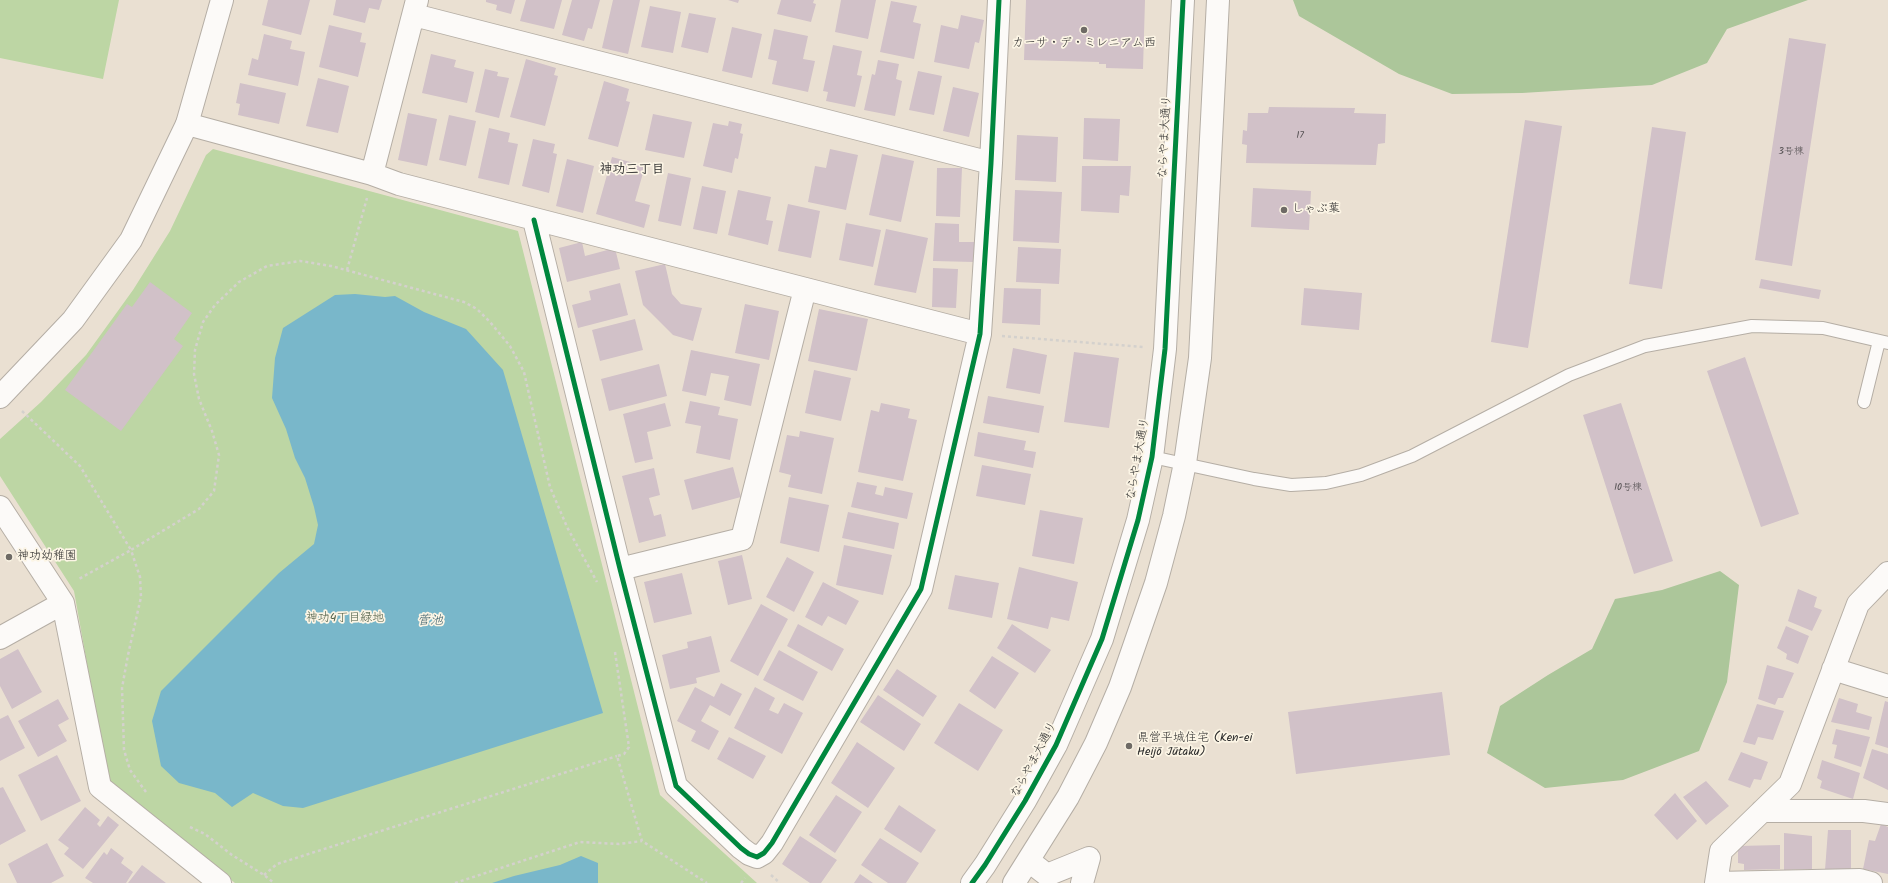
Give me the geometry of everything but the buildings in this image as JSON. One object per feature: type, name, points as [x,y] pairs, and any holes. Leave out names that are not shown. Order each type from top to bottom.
[{"type":"street","points":[[0,397],[73,320],[131,240],[187,124],[222,0]]},
{"type":"street","points":[[534,220],[620,568],[676,786],[741,848],[749,854],[757,857],[764,853],[772,843],[920,589],[980,334],[991,163],[999,0]]},
{"type":"street","name":"ならやま大通り","points":[[972,883],[985,866],[1025,801],[1056,745],[1102,639],[1138,520],[1152,458],[1165,350],[1183,0]]},
{"type":"street","points":[[1014,883],[1068,797],[1096,743],[1120,687],[1156,583],[1185,463],[1200,358],[1218,0]]},
{"type":"street","points":[[372,174],[416,8],[991,163]]},
{"type":"street","points":[[187,124],[372,174],[399,184],[534,220],[980,334]]},
{"type":"street","points":[[620,568],[742,539],[805,289]]},
{"type":"street","points":[[0,507],[62,604],[100,787],[220,883]]},
{"type":"street","points":[[1871,883],[1860,880],[1716,883],[1721,851],[1790,784],[1858,604],[1888,573]]},
{"type":"street","points":[[0,638],[62,604]]},
{"type":"street","points":[[1833,669],[1888,686]]},
{"type":"street","points":[[1762,811],[1864,811],[1888,814]]},
{"type":"street","points":[[1029,861],[1047,875],[1089,858],[1082,883]]},
{"type":"lane","points":[[1152,458],[1185,463],[1240,476],[1291,485],[1326,483],[1361,475],[1412,456],[1570,375],[1645,346],[1752,326],[1823,328],[1884,342],[1864,402]]},
{"type":"path","points":[[347,270],[368,195],[372,174]]},
{"type":"path","points":[[62,604],[71,583],[131,550],[199,509],[214,491],[219,455],[212,431],[198,399],[194,374],[195,350],[203,322],[215,305],[239,282],[267,266],[300,261],[347,270],[464,302],[477,309],[510,346],[524,372],[550,487],[567,527],[598,583]]},
{"type":"path","points":[[980,334],[1145,348]]},
{"type":"path","points":[[22,411],[80,466],[131,550],[140,577],[141,597],[122,688],[124,750],[130,770],[146,792]]},
{"type":"path","points":[[264,874],[277,864],[624,754],[629,747],[614,644]]},
{"type":"path","points":[[617,756],[642,841],[706,883]]},
{"type":"path","points":[[187,826],[205,834],[232,856],[264,874],[274,883]]},
{"type":"path","points":[[455,883],[580,842],[618,844],[642,841]]},
{"type":"green space","points":[[0,0],[119,0],[103,79],[0,58]]},
{"type":"green space","points":[[1293,0],[1808,0],[1727,29],[1707,63],[1652,85],[1522,93],[1452,94],[1399,74],[1299,16]]},
{"type":"green space","name":"神功4丁目緑地","points":[[213,149],[518,231],[660,795],[757,883],[235,883],[111,783],[107,775],[74,591],[0,476],[0,439],[41,402],[86,355],[133,290],[170,231],[206,155]]},
{"type":"green space","points":[[1720,571],[1739,585],[1727,682],[1699,751],[1623,780],[1545,788],[1487,753],[1500,706],[1592,649],[1615,599],[1662,590]]},
{"type":"water","name":"菅池","points":[[355,294],[385,297],[395,296],[424,312],[466,329],[503,370],[603,713],[303,808],[283,806],[253,793],[232,807],[215,793],[179,783],[161,766],[152,721],[161,691],[279,573],[314,544],[318,525],[314,507],[305,478],[295,458],[286,429],[272,398],[275,358],[283,328],[335,295]]},
{"type":"water","points":[[581,856],[598,863],[598,883],[492,883],[560,865]]},
{"type":"cycle path","points":[[534,220],[620,569],[676,786],[741,848],[749,854],[757,857],[764,853],[772,843],[921,589],[980,334],[991,163],[999,0]]},
{"type":"cycle path","points":[[972,883],[1025,801],[1056,745],[1102,639],[1138,520],[1152,457],[1165,349],[1183,0]]},
{"type":"place","name":"カーサ・デ・ミレニアム西","points":[[1084,30]]},
{"type":"place","name":"しゃぶ葉","points":[[1284,210]]},
{"type":"place","name":"神功幼稚園","points":[[9,557]]},
{"type":"place","name":"県営平城住宅 (Ken-ei Heijō Jūtaku)","points":[[1129,746]]},
{"type":"district","name":"神功三丁目","points":[[632,171]]}]
